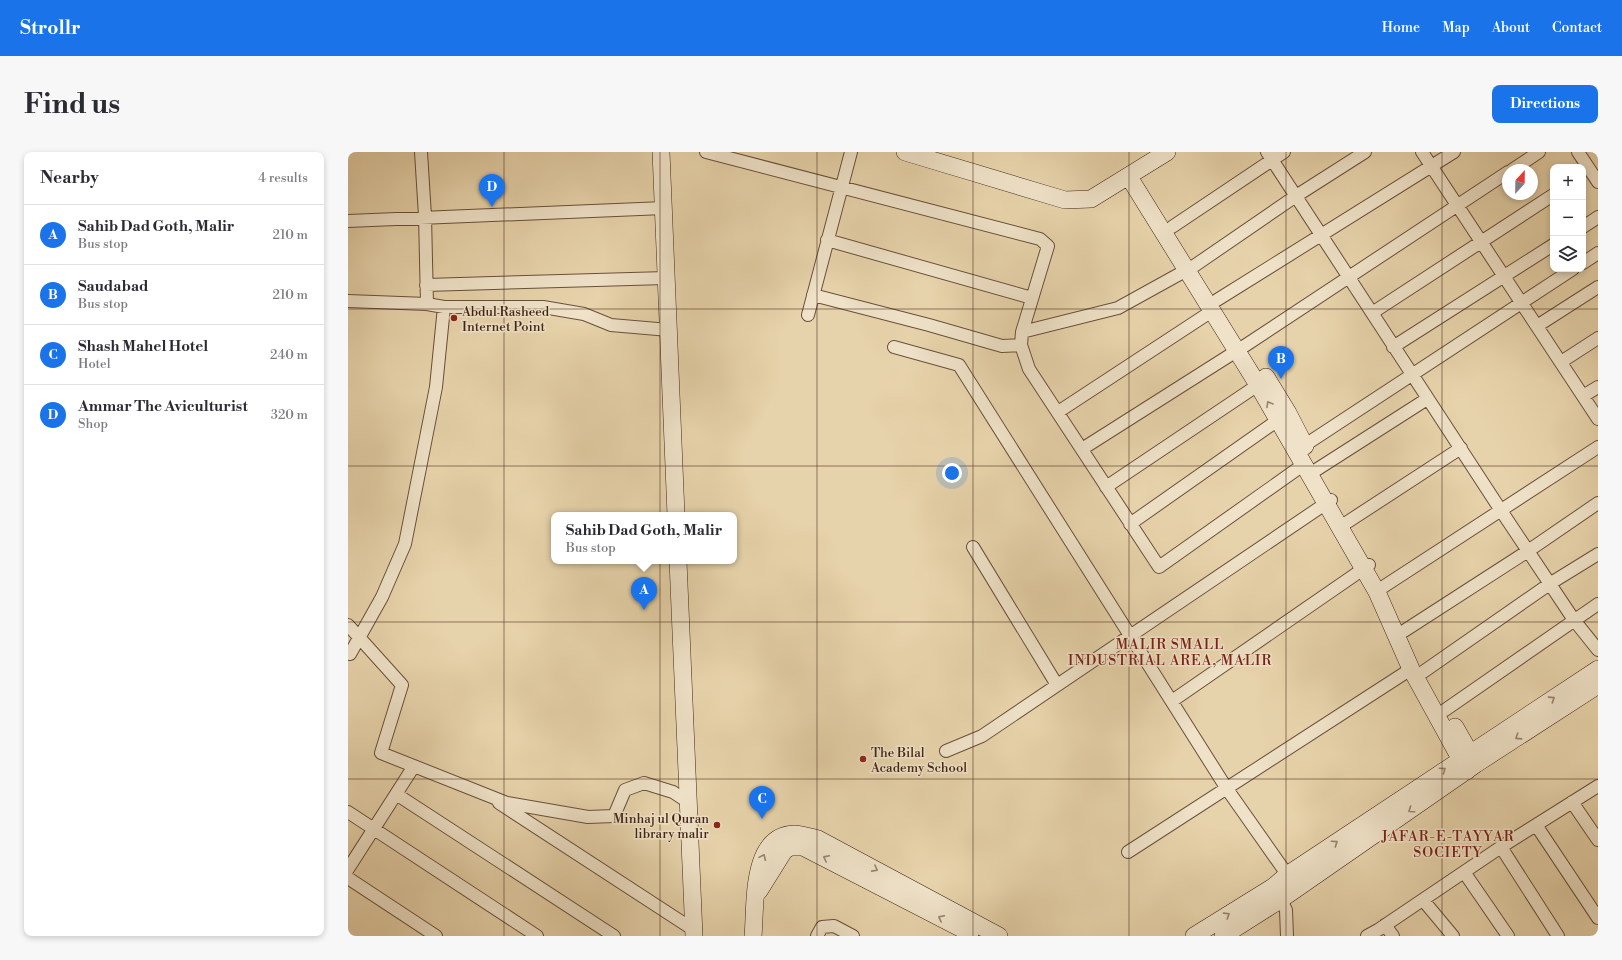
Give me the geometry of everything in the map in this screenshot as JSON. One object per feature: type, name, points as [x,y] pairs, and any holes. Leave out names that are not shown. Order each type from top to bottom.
[{"type":"street","points":[[421,152],[425,216],[427,304]]},
{"type":"street","points":[[661,152],[676,512]]},
{"type":"street","points":[[706,152],[1040,239],[1048,246],[1022,332],[1021,346],[1029,369],[1130,524],[1160,567],[1310,467],[1427,399]]},
{"type":"street","points":[[808,315],[850,152]]},
{"type":"street","points":[[904,152],[1065,200],[1091,199],[1167,152]]},
{"type":"street","points":[[1172,227],[1270,156],[1284,152]]},
{"type":"street","points":[[1022,332],[1118,308],[1190,267],[1365,152]]},
{"type":"street","points":[[1422,152],[1598,419]]},
{"type":"street","points":[[1058,412],[1321,234],[1454,152]]},
{"type":"street","points":[[1521,164],[1539,152]]},
{"type":"street","points":[[1578,152],[1598,182]]},
{"type":"street","points":[[1270,156],[1393,347],[1500,509],[1551,583],[1574,620],[1598,650]]},
{"type":"street","points":[[1133,174],[1172,227],[1190,267]]},
{"type":"street","points":[[1133,174],[1214,306],[1288,413],[1305,445],[1310,467]]},
{"type":"street","points":[[1082,449],[1242,348],[1502,176]]},
{"type":"street","points":[[1372,313],[1550,197]]},
{"type":"street","points":[[348,221],[425,216],[664,208]]},
{"type":"street","points":[[1586,225],[1598,217]]},
{"type":"street","points":[[828,240],[1032,298]]},
{"type":"street","points":[[1393,347],[1550,248]]},
{"type":"street","points":[[1586,261],[1598,253]]},
{"type":"street","points":[[1305,445],[1568,272]]},
{"type":"street","points":[[426,285],[666,278]]},
{"type":"street","points":[[1537,326],[1598,287]]},
{"type":"street","points":[[813,295],[929,325],[1002,346],[1021,346]]},
{"type":"street","points":[[348,301],[427,304],[444,307],[543,307],[584,314],[611,325],[669,330]]},
{"type":"street","points":[[350,654],[361,638],[382,598],[405,544],[436,387],[444,307]]},
{"type":"street","points":[[1561,362],[1598,338]]},
{"type":"street","points":[[894,347],[959,365],[1129,637],[1172,701],[1227,789],[1293,881]]},
{"type":"street","points":[[1242,348],[1258,385],[1278,420],[1310,467],[1366,567],[1383,587],[1404,631],[1417,670]]},
{"type":"street","points":[[1106,486],[1258,385]]},
{"type":"street","points":[[1583,396],[1598,387]]},
{"type":"street","points":[[1130,524],[1278,420]]},
{"type":"street","points":[[1383,587],[1598,446]]},
{"type":"street","points":[[1346,523],[1461,448]]},
{"type":"street","points":[[946,751],[982,736],[1329,502]]},
{"type":"street","points":[[1329,502],[1346,523],[1388,613],[1417,670],[1437,703],[1468,762]]},
{"type":"street","points":[[1404,631],[1528,551],[1598,503]]},
{"type":"street","points":[[973,547],[1057,686]]},
{"type":"street","points":[[1128,852],[1598,554]]},
{"type":"street","points":[[678,564],[694,933]]},
{"type":"street","points":[[1172,701],[1366,567]]},
{"type":"street","points":[[1437,703],[1598,604]]},
{"type":"street","points":[[348,625],[402,685],[381,754],[507,803],[588,817],[614,816],[625,790],[644,783],[673,792],[688,802]]},
{"type":"street","points":[[1223,936],[1293,881],[1468,762],[1598,669]]},
{"type":"street","points":[[1468,762],[1598,685]]},
{"type":"street","points":[[348,868],[414,766]]},
{"type":"street","points":[[1366,936],[1381,931],[1423,900],[1501,847],[1598,786]]},
{"type":"street","points":[[396,794],[614,936]]},
{"type":"street","points":[[484,794],[694,933]]},
{"type":"street","points":[[1572,802],[1598,840]]},
{"type":"street","points":[[348,812],[537,936]]},
{"type":"street","points":[[1536,825],[1598,918]]},
{"type":"street","points":[[753,936],[759,865],[765,851],[777,838],[794,834],[825,842],[999,936]]},
{"type":"street","points":[[756,895],[784,851],[790,847],[803,848],[976,936]]},
{"type":"street","points":[[1501,847],[1558,936]]},
{"type":"street","points":[[1464,872],[1508,936]]},
{"type":"street","points":[[348,878],[436,936]]},
{"type":"street","points":[[1194,936],[1277,893]]},
{"type":"street","points":[[1277,893],[1286,910],[1287,936]]},
{"type":"street","points":[[1423,900],[1453,936]]},
{"type":"street","points":[[817,936],[822,927],[834,926],[853,936]]},
{"type":"street","points":[[1381,931],[1393,936]]},
{"type":"place","name":"Ammar The Aviculturist","points":[[492,207]]},
{"type":"place","name":"Abdul Rasheed Internet Point","points":[[454,318]]},
{"type":"place","name":"Saudabad","points":[[1281,379]]},
{"type":"place","name":"Sahib Dad Goth, Malir","points":[[644,610]]},
{"type":"place","name":"The Bilal Academy School","points":[[863,759]]},
{"type":"place","name":"Shash Mahel Hotel","points":[[762,819]]},
{"type":"place","name":"Minhaj ul Quran library malir","points":[[717,825]]},
{"type":"district","name":"MALIR SMALL INDUSTRIAL AREA, MALIR","points":[[1170,652]]},
{"type":"district","name":"JAFAR-E-TAYYAR SOCIETY","points":[[1448,844]]}]
